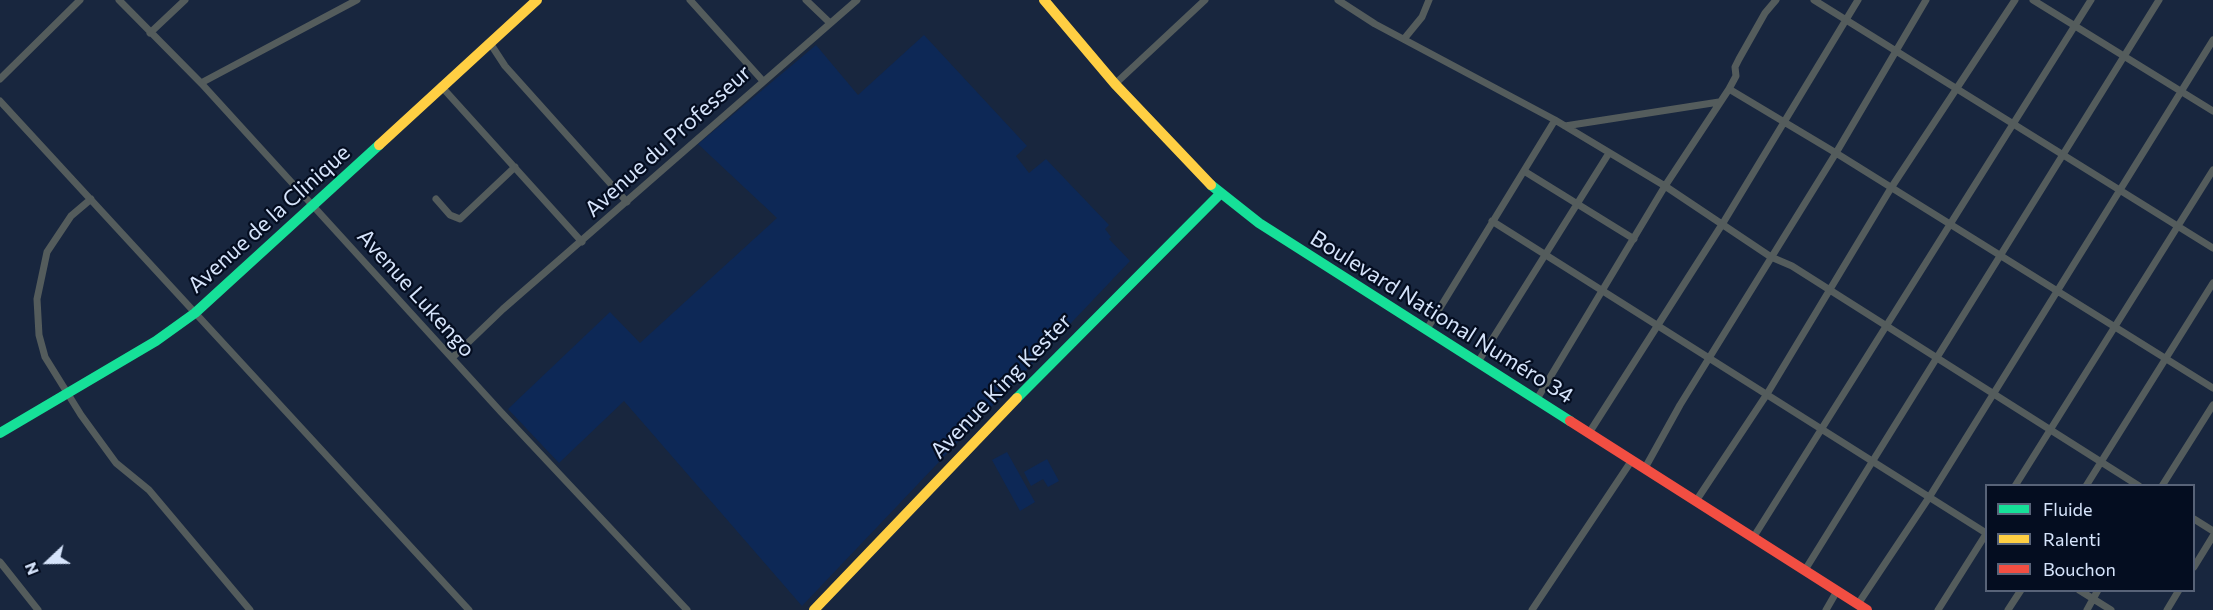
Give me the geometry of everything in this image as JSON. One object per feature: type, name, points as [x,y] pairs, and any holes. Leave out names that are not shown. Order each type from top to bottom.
[{"type":"street","points":[[0,79],[81,0]]},
{"type":"street","name":"Avenue Lukengo","points":[[119,0],[201,83],[452,358],[687,610]]},
{"type":"street","points":[[150,33],[185,0]]},
{"type":"street","points":[[201,83],[357,0]]},
{"type":"street","name":"Avenue de la Clinique","points":[[0,433],[156,341],[195,313],[537,0]]},
{"type":"street","points":[[690,0],[763,81]]},
{"type":"street","points":[[806,0],[829,22]]},
{"type":"street","name":"Avenue du Professeur","points":[[452,358],[503,309],[582,242],[829,22],[857,0]]},
{"type":"street","name":"Boulevard National Numéro 34","points":[[1044,0],[1115,84],[1220,194],[1268,230],[1863,607]]},
{"type":"street","points":[[1115,84],[1205,0]]},
{"type":"street","points":[[1338,0],[1404,39],[1555,120],[1665,186],[1771,257],[1792,266],[2136,484]]},
{"type":"street","points":[[1404,39],[1422,17],[1429,0]]},
{"type":"street","points":[[1537,399],[1665,186],[1729,89],[1736,76],[1735,67],[1739,59],[1765,13],[1776,0]]},
{"type":"street","points":[[1814,0],[2121,188],[2213,248]]},
{"type":"street","points":[[1589,433],[1723,223],[1858,0]]},
{"type":"street","points":[[1645,468],[1709,357],[1898,51],[1926,0]]},
{"type":"street","points":[[1696,501],[1767,394],[1892,188],[2016,0]]},
{"type":"street","points":[[2033,0],[2073,27],[2213,111]]},
{"type":"street","points":[[1753,538],[2091,0]]},
{"type":"street","points":[[1805,570],[2159,0]]},
{"type":"street","points":[[1863,607],[1992,394],[2213,40]]},
{"type":"street","points":[[490,42],[505,66],[627,202]]},
{"type":"street","points":[[441,86],[582,242]]},
{"type":"street","points":[[1729,89],[2213,388]]},
{"type":"street","points":[[0,100],[469,610]]},
{"type":"street","points":[[1565,126],[1719,102]]},
{"type":"street","points":[[1427,329],[1555,120]]},
{"type":"street","points":[[1478,362],[1609,153]]},
{"type":"street","points":[[436,199],[450,215],[460,219],[515,167]]},
{"type":"street","points":[[2016,484],[2213,170]]},
{"type":"street","points":[[1524,171],[1634,239]]},
{"type":"street","name":"Avenue King Kester","points":[[814,610],[1094,317],[1220,194]]},
{"type":"street","points":[[91,199],[71,216],[47,252],[37,299],[39,335],[45,357],[57,381],[68,392],[81,415],[116,463],[149,490],[250,610]]},
{"type":"street","points":[[1492,221],[1544,256],[1709,357],[1985,532]]},
{"type":"street","points":[[2087,484],[2213,283]]},
{"type":"street","points":[[2163,484],[2213,405]]},
{"type":"street","points":[[1532,610],[1632,460]]},
{"type":"street","points":[[2195,520],[2213,531]]},
{"type":"street","points":[[1938,610],[1985,535]]},
{"type":"street","points":[[2195,564],[2213,536]]},
{"type":"street","points":[[0,562],[38,610]]},
{"type":"street","points":[[1826,610],[1837,591]]},
{"type":"street","points":[[2008,610],[2020,592]]},
{"type":"street","points":[[2081,592],[2111,610]]},
{"type":"street","points":[[2087,610],[2097,592]]},
{"type":"street","points":[[2167,610],[2178,592]]},
{"type":"shaded area","points":[[924,35],[1027,146],[1016,156],[1029,173],[1046,159],[1109,225],[1105,229],[1111,237],[1109,239],[1130,261],[802,606],[624,401],[559,463],[508,409],[610,312],[640,343],[777,218],[698,144],[816,45],[858,95]]},
{"type":"shaded area","points":[[1007,452],[1035,502],[1020,511],[992,460]]},
{"type":"shaded area","points":[[1047,459],[1059,481],[1048,487],[1043,479],[1031,486],[1024,472]]},
{"type":"traffic: fast","points":[[0,433],[156,341],[195,313],[379,145]]},
{"type":"traffic: fast","points":[[1211,185],[1259,223],[1570,421]]},
{"type":"traffic: fast","points":[[1017,398],[1220,194]]},
{"type":"traffic: slow","points":[[379,145],[537,0]]},
{"type":"traffic: slow","points":[[1044,0],[1115,84],[1211,185]]},
{"type":"traffic: slow","points":[[814,610],[1017,398]]},
{"type":"traffic: jam","points":[[1570,421],[1867,610]]}]
